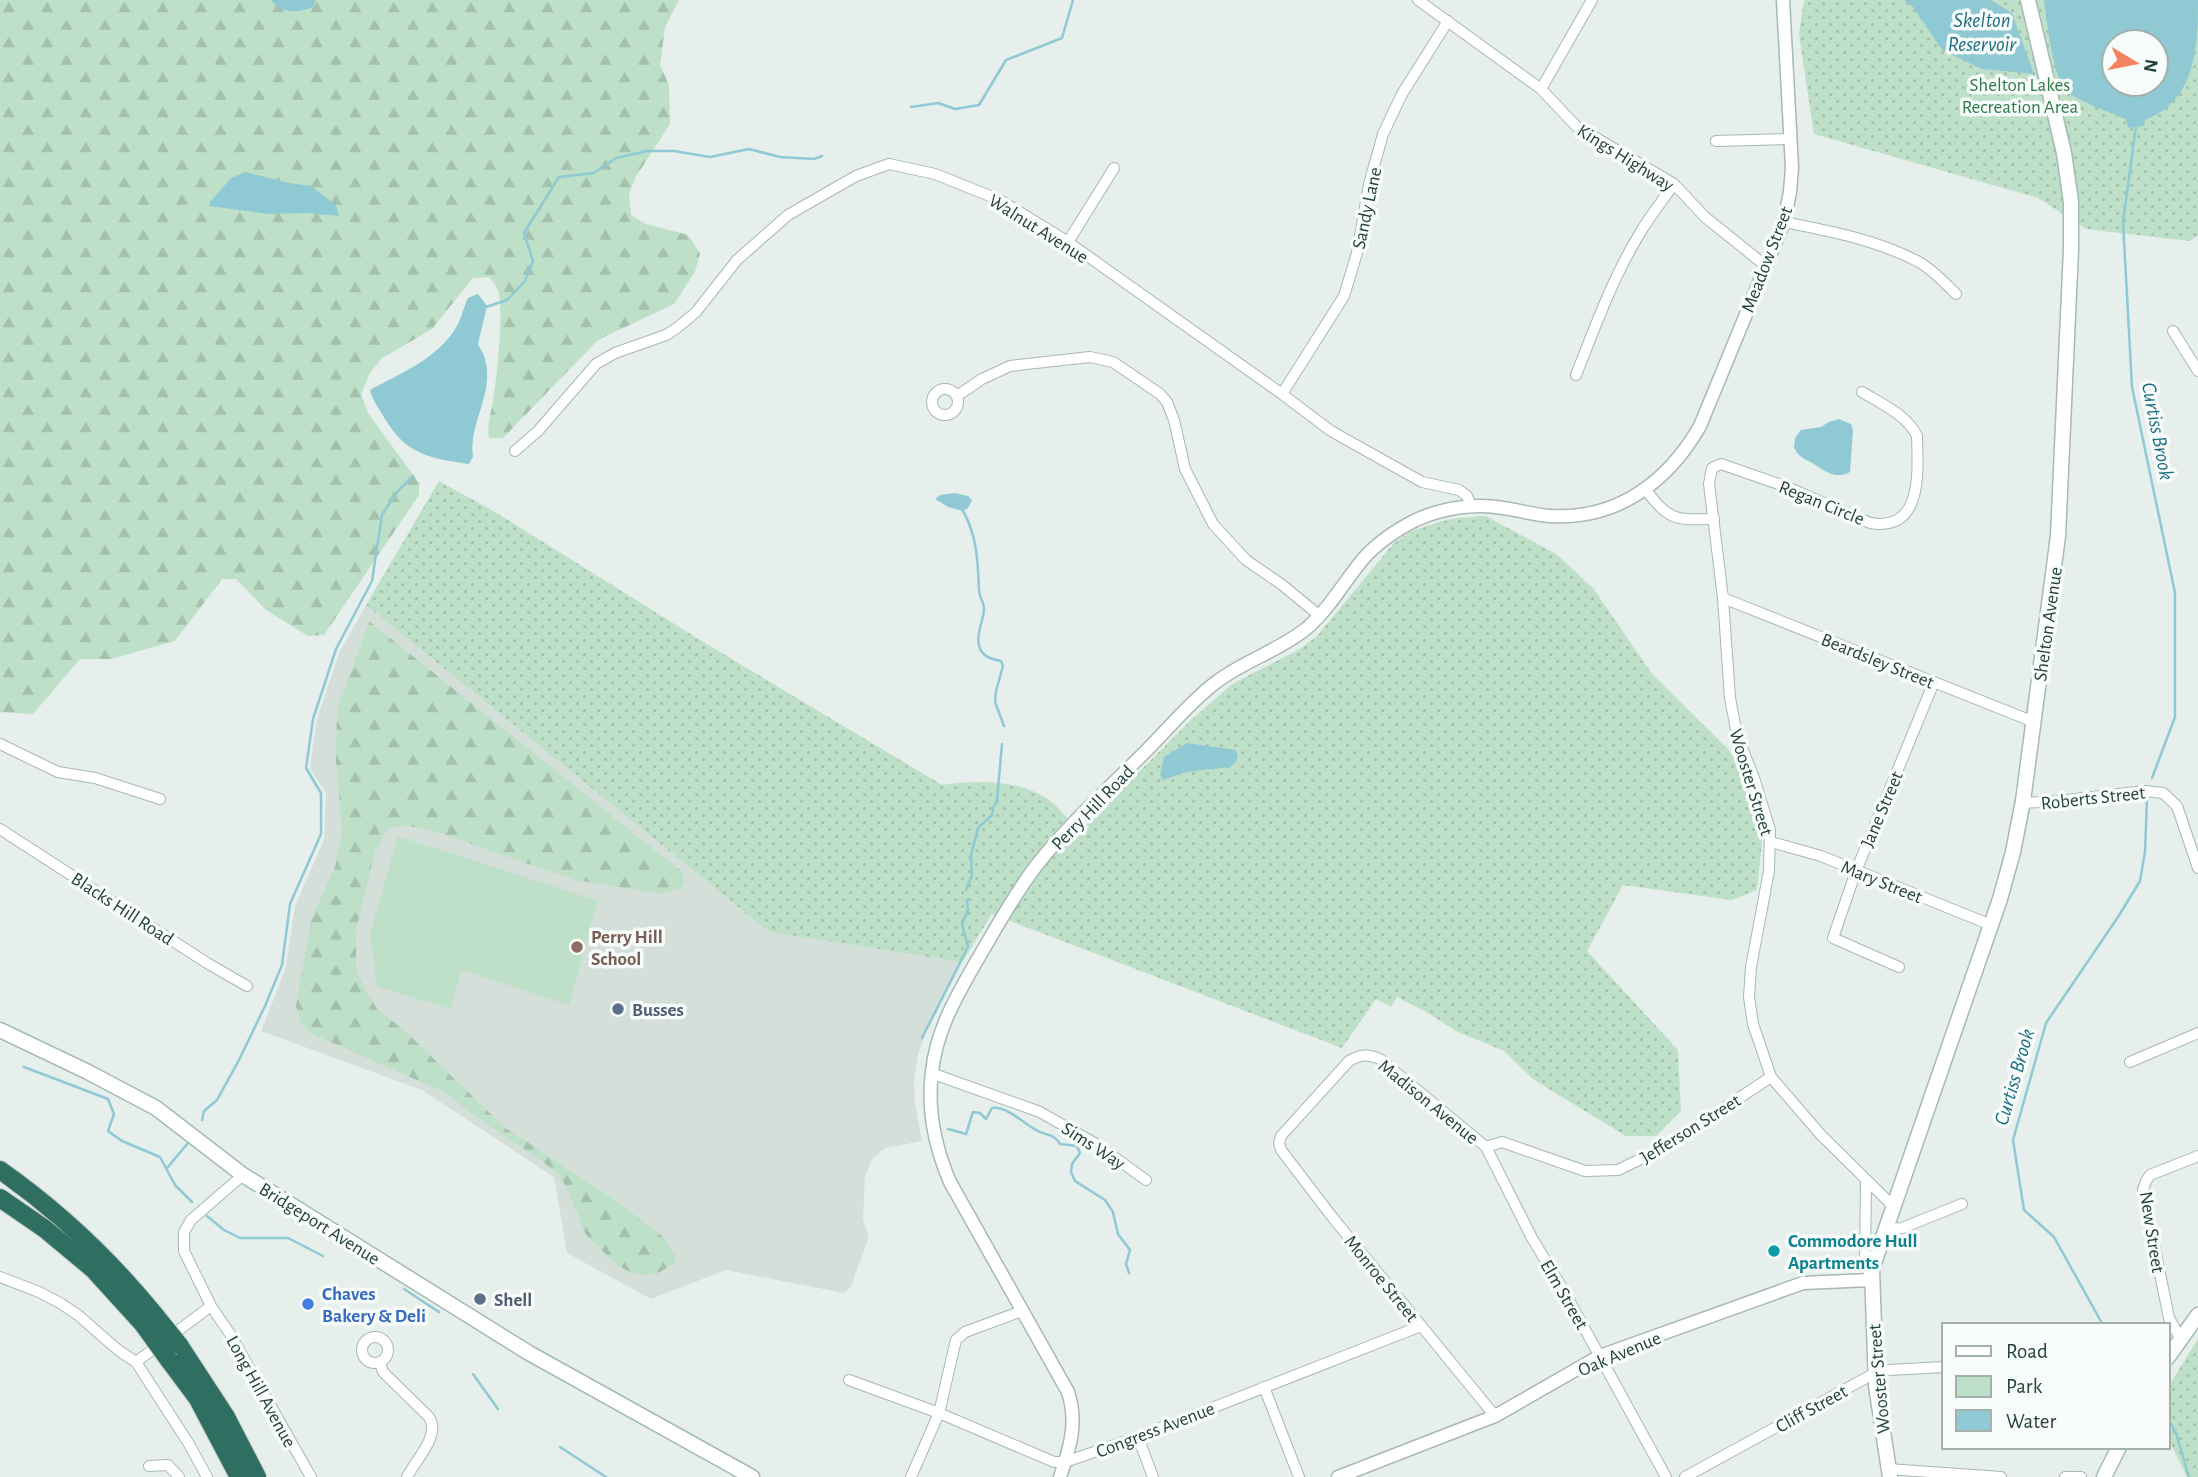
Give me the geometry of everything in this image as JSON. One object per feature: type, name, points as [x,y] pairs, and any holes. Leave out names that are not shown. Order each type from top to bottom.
[{"type":"highway","points":[[0,1170],[71,1227],[126,1279],[149,1319],[226,1417],[257,1477]]},
{"type":"highway","points":[[0,1198],[45,1228],[149,1319]]},
{"type":"highway","points":[[174,1352],[239,1477]]},
{"type":"main road","name":"Shelton Avenue","points":[[1885,1229],[2007,875],[2022,803],[2061,511],[2072,223],[2070,188],[2063,145],[2028,0]]},
{"type":"main road","name":"Bridgeport Avenue","points":[[0,1030],[156,1108],[243,1175],[528,1353],[752,1477]]},
{"type":"main road","name":"Wooster Street","points":[[1885,1229],[1871,1280],[1875,1373],[1889,1473]]},
{"type":"main road","points":[[2170,1354],[2198,1315]]},
{"type":"main road","points":[[2104,1477],[2118,1449]]},
{"type":"street","name":"Kings Highway","points":[[1418,0],[1541,89],[1576,126],[1674,184],[1705,217],[1766,266]]},
{"type":"street","points":[[1541,89],[1592,0]]},
{"type":"street","name":"Meadow Street","points":[[1645,489],[1669,470],[1700,426],[1784,222],[1790,192],[1791,139],[1783,0]]},
{"type":"street","name":"Sandy Lane","points":[[1282,394],[1343,296],[1357,253],[1369,184],[1383,134],[1402,94],[1448,20]]},
{"type":"street","points":[[1716,141],[1791,139]]},
{"type":"street","name":"Walnut Avenue","points":[[516,451],[554,414],[596,364],[677,328],[696,312],[737,260],[788,215],[856,176],[889,164],[935,174],[1000,200],[1068,242],[1331,431],[1423,482],[1463,492],[1471,506]]},
{"type":"street","points":[[1068,242],[1114,168]]},
{"type":"street","points":[[1576,375],[1608,295],[1624,263],[1640,232],[1674,184]]},
{"type":"street","points":[[1784,222],[1868,241],[1920,263],[1935,273],[1956,295]]},
{"type":"street","points":[[2173,331],[2198,371]]},
{"type":"street","points":[[957,396],[982,379],[1010,366],[1090,357],[1113,362],[1160,394],[1167,402],[1174,419],[1185,469],[1213,524],[1246,560],[1320,616]]},
{"type":"street","name":"Regan Circle","points":[[1712,468],[1721,464],[1787,487],[1870,523],[1895,524],[1909,510],[1914,498],[1917,436],[1913,427],[1903,417],[1862,392]]},
{"type":"street","name":"Wooster Street","points":[[1712,468],[1709,484],[1723,598],[1730,698],[1737,735],[1758,792],[1771,842],[1769,871],[1751,967],[1749,997],[1753,1024],[1771,1077],[1806,1119],[1893,1206]]},
{"type":"street","points":[[1645,489],[1663,511],[1679,520],[1714,519]]},
{"type":"street","name":"Perry Hill Road","points":[[1060,1477],[1074,1424],[1068,1392],[960,1200],[942,1162],[932,1124],[931,1073],[941,1032],[953,1004],[1008,907],[1045,855],[1203,693],[1227,674],[1292,639],[1320,616],[1363,559],[1389,536],[1431,514],[1471,506],[1550,516],[1581,514],[1611,506],[1645,489]]},
{"type":"street","name":"Beardsley Street","points":[[1723,598],[2034,722]]},
{"type":"street","name":"Jane Street","points":[[1899,967],[1833,938],[1856,871],[1934,682]]},
{"type":"street","points":[[0,744],[58,772],[95,778],[160,799]]},
{"type":"street","name":"Roberts Street","points":[[2022,803],[2145,791],[2164,793],[2177,806],[2198,868]]},
{"type":"street","name":"Blacks Hill Road","points":[[0,829],[247,986]]},
{"type":"street","name":"Mary Street","points":[[1771,842],[1821,856],[1990,925]]},
{"type":"street","points":[[2130,1062],[2198,1033]]},
{"type":"street","name":"Madison Avenue","points":[[1281,1136],[1349,1060],[1360,1055],[1371,1055],[1380,1059],[1486,1147]]},
{"type":"street","name":"Sims Way","points":[[931,1073],[1040,1112],[1096,1144],[1146,1180]]},
{"type":"street","name":"Jefferson Street","points":[[1486,1147],[1502,1142],[1585,1171],[1618,1170],[1663,1148],[1771,1077]]},
{"type":"street","name":"Monroe Street","points":[[1281,1136],[1281,1150],[1495,1416]]},
{"type":"street","name":"Elm Street","points":[[1486,1147],[1532,1238],[1666,1477]]},
{"type":"street","name":"New Street","points":[[2180,1338],[2169,1318],[2143,1190],[2150,1175],[2198,1156]]},
{"type":"street","name":"Long Hill Avenue","points":[[243,1175],[191,1220],[184,1232],[182,1244],[187,1260],[211,1306],[230,1334],[311,1477]]},
{"type":"street","name":"Wooster Street","points":[[1866,1181],[1865,1261],[1871,1280]]},
{"type":"street","points":[[1885,1229],[1902,1228],[1962,1204]]},
{"type":"street","points":[[0,1277],[60,1303],[136,1362],[207,1477]]},
{"type":"street","name":"Oak Avenue","points":[[1338,1477],[1495,1416],[1600,1356],[1803,1283],[1871,1280]]},
{"type":"street","points":[[136,1362],[211,1306]]},
{"type":"street","points":[[911,1477],[939,1413],[956,1339],[965,1332],[1023,1311]]},
{"type":"street","name":"Congress Avenue","points":[[1065,1462],[1138,1437],[1421,1326]]},
{"type":"street","points":[[380,1363],[383,1371],[433,1423],[431,1439],[407,1477]]},
{"type":"street","name":"Cliff Street","points":[[1685,1477],[1875,1373],[1942,1367]]},
{"type":"street","points":[[849,1380],[939,1413],[1054,1462],[1065,1462]]},
{"type":"street","points":[[1264,1387],[1299,1477]]},
{"type":"street","points":[[1138,1437],[1153,1477]]},
{"type":"street","points":[[149,1466],[168,1465],[179,1477]]},
{"type":"street","points":[[1889,1473],[2001,1477]]},
{"type":"street","points":[[2065,1477],[2081,1477]]},
{"type":"shaded area","name":"Perry Hill School","points":[[366,605],[769,932],[962,962],[928,1027],[918,1054],[914,1082],[915,1104],[922,1141],[885,1148],[872,1159],[865,1177],[863,1219],[869,1237],[851,1286],[844,1293],[726,1270],[651,1299],[567,1253],[554,1177],[422,1090],[261,1031],[286,968],[295,906],[324,840],[326,793],[310,768],[317,719],[340,651]]},
{"type":"green space","points":[[0,0],[679,0],[665,27],[660,65],[669,85],[670,124],[635,178],[629,195],[631,215],[646,224],[688,235],[700,253],[695,272],[674,304],[598,340],[503,438],[489,438],[499,344],[500,300],[496,285],[489,277],[473,278],[432,329],[381,359],[370,373],[361,394],[368,413],[419,483],[419,495],[324,635],[308,636],[266,610],[236,579],[222,579],[175,641],[111,659],[80,659],[33,714],[0,712]]},
{"type":"green space","name":"Shelton Lakes Recreation Area","points":[[1804,0],[2198,0],[2198,236],[2189,241],[2086,229],[2038,198],[1814,134],[1799,35]]},
{"type":"green space","points":[[439,481],[495,512],[700,640],[942,785],[983,782],[1025,788],[1053,803],[1079,832],[1190,721],[1232,684],[1300,649],[1317,636],[1394,543],[1412,531],[1439,522],[1486,516],[1556,554],[1593,588],[1652,674],[1729,750],[1752,786],[1762,843],[1757,890],[1732,900],[1623,885],[1587,951],[1678,1050],[1681,1111],[1656,1136],[1626,1136],[1534,1080],[1504,1051],[1456,1031],[1397,997],[1391,1007],[1376,999],[1342,1048],[992,914],[962,962],[769,932],[366,605]]},
{"type":"green space","points":[[369,621],[682,872],[684,882],[680,889],[661,894],[575,880],[434,831],[409,826],[392,827],[385,832],[375,852],[356,930],[356,969],[378,1010],[404,1030],[504,1127],[611,1197],[663,1237],[676,1257],[673,1264],[657,1274],[637,1275],[618,1266],[586,1235],[567,1188],[558,1174],[542,1161],[444,1092],[310,1033],[301,1023],[296,1006],[311,920],[335,867],[342,830],[336,762],[337,710]]},
{"type":"green space","points":[[398,836],[598,901],[569,1005],[462,970],[450,1009],[377,986],[370,934]]},
{"type":"green space","points":[[2198,1339],[2198,1477],[2187,1477],[2170,1442],[2170,1384]]},
{"type":"water","points":[[271,0],[316,0],[313,7],[296,11],[280,8]]},
{"type":"water","name":"Skelton Reservoir","points":[[1904,0],[1991,0],[2012,13],[2034,74],[1982,69],[1942,50],[1913,7]]},
{"type":"water","points":[[2044,0],[2198,0],[2197,35],[2191,70],[2175,100],[2145,120],[2144,126],[2128,128],[2126,119],[2066,91],[2054,62]]},
{"type":"water","points":[[245,172],[311,186],[336,205],[339,216],[308,213],[268,214],[209,206],[231,178]]},
{"type":"water","points":[[478,294],[487,306],[478,344],[485,359],[487,384],[474,433],[473,457],[469,464],[431,457],[411,447],[393,431],[376,405],[370,390],[407,371],[441,346],[458,324],[468,298]]},
{"type":"water","points":[[1839,419],[1851,424],[1853,430],[1850,472],[1836,475],[1804,458],[1794,447],[1795,438],[1801,430],[1821,427]]},
{"type":"water","points":[[955,493],[968,496],[972,500],[968,508],[963,511],[948,507],[935,499],[940,495]]},
{"type":"water","points":[[1187,743],[1235,750],[1238,756],[1230,767],[1186,772],[1163,780],[1160,774],[1164,757]]},
{"type":"waterway","points":[[911,107],[938,103],[955,109],[979,105],[1006,60],[1062,38],[1073,0]]},
{"type":"waterway","name":"Curtiss Brook","points":[[2136,126],[2123,222],[2132,387],[2175,593],[2175,717],[2152,778]]},
{"type":"waterway","points":[[486,307],[507,300],[525,281],[533,261],[524,233],[559,177],[594,173],[616,158],[647,151],[674,151],[710,157],[749,149],[780,157],[814,159],[822,156]]},
{"type":"waterway","points":[[202,1120],[204,1111],[217,1100],[239,1060],[282,965],[290,904],[321,834],[321,793],[306,768],[313,719],[336,649],[372,581],[382,515],[397,492],[413,476]]},
{"type":"waterway","points":[[963,511],[974,539],[979,593],[984,608],[978,637],[979,647],[986,656],[1001,661],[1003,666],[995,702],[1004,726]]},
{"type":"waterway","points":[[966,890],[972,875],[971,855],[978,828],[992,815],[997,800],[1002,744]]},
{"type":"waterway","name":"Curtiss Brook","points":[[2102,1323],[2054,1237],[2024,1210],[2013,1140],[2046,1023],[2140,881],[2145,852],[2147,799]]},
{"type":"waterway","points":[[922,1038],[968,947],[962,924],[968,910],[967,900]]},
{"type":"waterway","points":[[24,1067],[108,1099],[114,1114],[108,1131],[122,1141],[160,1157],[175,1185],[192,1202]]},
{"type":"waterway","points":[[948,1129],[966,1134],[973,1112],[980,1113],[986,1119],[992,1108],[998,1108],[1052,1136],[1060,1144],[1077,1146],[1080,1153],[1072,1164],[1071,1172],[1075,1181],[1105,1200],[1113,1212],[1118,1234],[1130,1250],[1126,1264],[1129,1273]]},
{"type":"waterway","points":[[167,1168],[188,1143]]},
{"type":"waterway","points":[[207,1216],[224,1230],[240,1238],[288,1238],[323,1256]]},
{"type":"waterway","points":[[404,1289],[439,1312]]},
{"type":"waterway","points":[[473,1374],[498,1409]]},
{"type":"waterway","name":"Curtiss Brook","points":[[2170,1422],[2176,1433],[2189,1477]]},
{"type":"waterway","points":[[560,1447],[606,1477]]},
{"type":"place","name":"Perry Hill School","points":[[577,947]]},
{"type":"place","name":"Busses","points":[[618,1009]]},
{"type":"place","name":"Commodore Hull Apartments","points":[[1774,1251]]},
{"type":"place","name":"Shell","points":[[480,1299]]},
{"type":"place","name":"Chaves Bakery & Deli","points":[[308,1304]]}]
